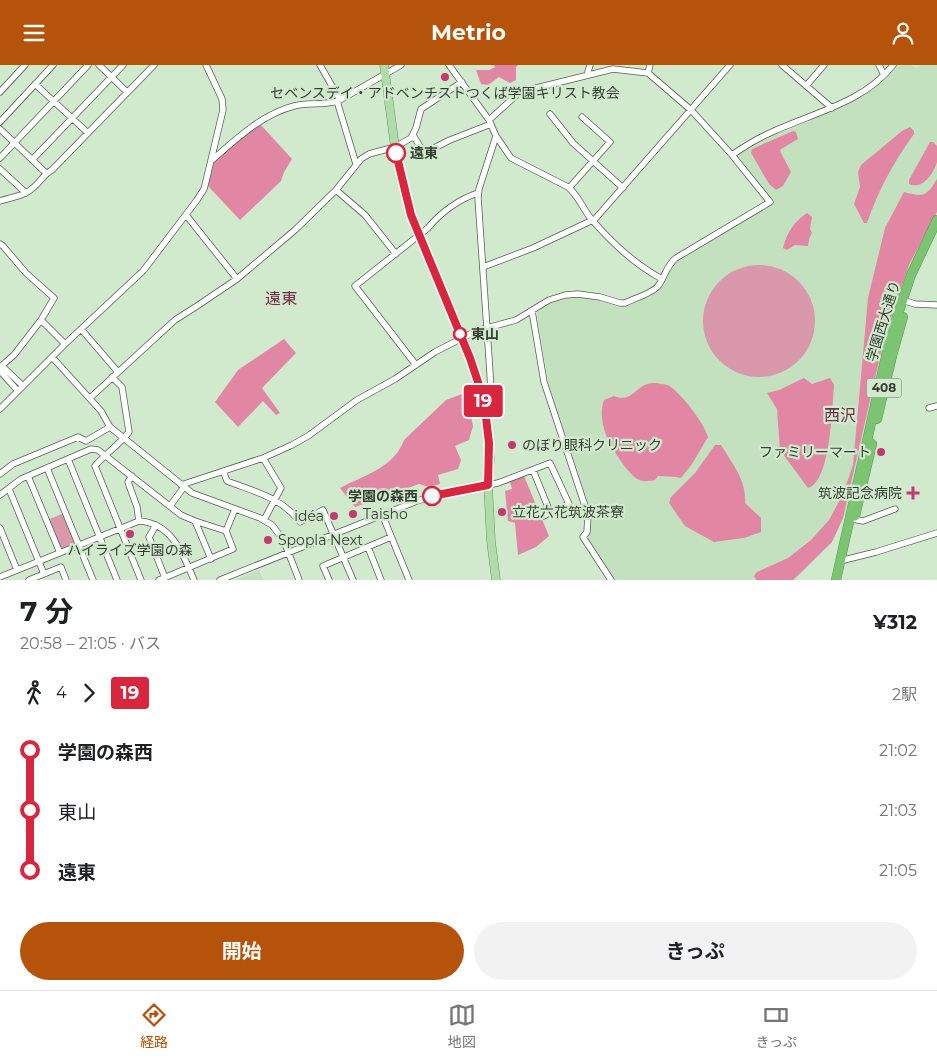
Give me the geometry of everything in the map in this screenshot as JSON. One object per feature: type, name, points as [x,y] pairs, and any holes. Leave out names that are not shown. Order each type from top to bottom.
[{"type":"highway","name":"学園西大通り","points":[[905,301],[911,275],[937,220]]},
{"type":"highway","name":"学園西大通り","points":[[836,580],[843,560],[890,338],[905,301],[937,234]]},
{"type":"highway","name":"学園西大通り","points":[[842,580],[843,560]]},
{"type":"main road","points":[[384,65],[395,147],[406,195],[419,235],[477,376],[485,409],[490,459],[488,485],[490,521],[495,540],[496,580]]},
{"type":"street","points":[[0,92],[25,65]]},
{"type":"street","points":[[0,122],[53,65]]},
{"type":"street","points":[[0,158],[88,65]]},
{"type":"street","points":[[98,65],[127,92]]},
{"type":"street","points":[[32,160],[122,65]]},
{"type":"street","points":[[0,201],[26,193],[35,187],[46,173],[52,170],[154,65]]},
{"type":"street","points":[[0,409],[143,271],[204,189],[223,110],[222,99],[206,65]]},
{"type":"street","points":[[320,65],[339,101],[356,164]]},
{"type":"street","points":[[210,161],[259,123],[282,111],[294,106],[339,101],[402,65]]},
{"type":"street","points":[[449,65],[490,122],[496,136],[511,158],[569,188],[593,221],[639,266],[662,279]]},
{"type":"street","points":[[587,75],[590,65]]},
{"type":"street","points":[[648,73],[650,65]]},
{"type":"street","points":[[483,267],[533,248],[593,221],[730,65]]},
{"type":"street","points":[[782,65],[832,108]]},
{"type":"street","points":[[806,85],[824,65]]},
{"type":"street","points":[[879,65],[884,75]]},
{"type":"street","points":[[732,155],[772,132],[832,108],[867,89],[893,65]]},
{"type":"street","points":[[170,506],[183,486],[264,458],[303,439],[357,400],[462,338],[488,326],[516,320],[549,300],[565,295],[589,296],[625,303],[654,290],[676,258],[770,203],[732,155],[691,110],[648,73],[612,67],[520,93],[490,122],[424,153],[413,135]]},
{"type":"street","points":[[90,398],[175,320],[237,279],[296,230],[346,180],[356,164],[369,154],[395,147],[411,138],[421,109],[462,82]]},
{"type":"street","points":[[36,84],[88,133]]},
{"type":"street","points":[[550,115],[573,143],[623,188]]},
{"type":"street","points":[[569,188],[610,142],[582,117]]},
{"type":"street","points":[[0,129],[46,173]]},
{"type":"street","points":[[485,409],[490,397],[488,326],[478,193],[496,136]]},
{"type":"street","points":[[0,169],[26,193]]},
{"type":"street","points":[[336,190],[365,215],[396,254]]},
{"type":"street","points":[[416,365],[354,286],[428,228],[437,216],[478,193]]},
{"type":"street","points":[[186,215],[237,279]]},
{"type":"street","points":[[0,244],[26,273],[54,298],[42,320],[1,368],[21,388]]},
{"type":"street","points":[[905,301],[937,305]]},
{"type":"street","points":[[532,311],[544,382],[588,515],[587,532],[583,537],[611,580]]},
{"type":"street","points":[[42,320],[65,345]]},
{"type":"street","points":[[81,329],[118,372]]},
{"type":"street","points":[[52,357],[101,411],[110,427],[183,486],[202,498],[264,519],[280,535],[300,580]]},
{"type":"street","points":[[112,377],[122,387],[128,432],[124,439],[105,454],[95,466],[141,580]]},
{"type":"street","points":[[929,408],[937,406]]},
{"type":"street","points":[[0,474],[13,464],[78,437],[86,441],[110,427]]},
{"type":"street","points":[[0,495],[28,476],[90,449],[98,449],[181,515],[226,531]]},
{"type":"street","points":[[264,458],[281,488],[264,519]]},
{"type":"street","points":[[68,459],[117,580]]},
{"type":"street","points":[[220,580],[416,501],[440,493],[488,485],[550,463],[569,504],[544,516]]},
{"type":"street","points":[[47,468],[93,580]]},
{"type":"street","points":[[533,470],[550,512]]},
{"type":"street","points":[[223,471],[227,481],[275,499],[285,505],[300,522],[323,510],[353,580]]},
{"type":"street","points":[[28,476],[60,553]]},
{"type":"street","points":[[132,476],[128,482],[137,507],[139,521]]},
{"type":"street","points":[[9,489],[44,574]]},
{"type":"street","points":[[156,525],[149,537],[162,579],[233,549],[226,531],[235,509]]},
{"type":"street","points":[[852,519],[863,521],[895,509]]},
{"type":"street","points":[[382,515],[409,580]]},
{"type":"street","points":[[0,577],[120,528],[139,521],[148,521],[177,542],[194,580]]},
{"type":"street","points":[[195,521],[211,559]]},
{"type":"street","points":[[0,528],[17,570]]},
{"type":"street","points":[[843,560],[876,553],[937,533]]},
{"type":"street","points":[[329,580],[323,566],[391,537]]},
{"type":"street","points":[[368,547],[381,580]]},
{"type":"street","points":[[29,580],[61,567],[66,580]]},
{"type":"shaded area","points":[[494,65],[518,65],[516,67],[516,80],[510,83],[499,77],[488,85],[481,84],[476,70],[489,70],[495,67]]},
{"type":"shaded area","points":[[897,65],[911,65],[917,68],[921,65],[937,65],[937,213],[909,266],[885,339],[844,518],[832,542],[795,580],[613,580],[588,540],[589,516],[566,447],[548,382],[537,314],[538,310],[558,299],[572,297],[599,300],[619,307],[625,306],[655,291],[678,261],[762,210],[773,201],[739,157],[739,154],[774,135],[833,111],[868,92],[891,73]]},
{"type":"shaded area","points":[[260,124],[292,159],[281,181],[240,220],[208,186],[211,164],[225,150]]},
{"type":"shaded area","points":[[910,127],[914,134],[899,155],[876,199],[867,223],[864,223],[854,204],[860,187],[858,172],[861,165],[902,131]]},
{"type":"shaded area","points":[[793,131],[796,132],[798,139],[780,151],[791,172],[783,186],[776,190],[769,184],[751,153],[752,149]]},
{"type":"shaded area","points":[[930,142],[937,146],[937,162],[933,172],[923,183],[918,185],[909,184],[909,180]]},
{"type":"shaded area","points":[[937,179],[937,212],[909,265],[884,339],[843,518],[832,542],[793,580],[756,580],[754,576],[757,572],[788,558],[811,540],[829,520],[843,494],[853,465],[868,298],[885,228],[904,192],[916,195],[924,194]]},
{"type":"shaded area","points":[[807,213],[812,217],[810,229],[812,233],[808,246],[795,245],[787,250],[783,248],[792,228]]},
{"type":"shaded area","points":[[759,265],[781,269],[799,281],[811,299],[815,321],[811,343],[799,361],[781,373],[759,377],[737,373],[719,361],[707,343],[703,321],[707,299],[719,281],[737,269]]},
{"type":"shaded area","points":[[284,339],[296,353],[262,388],[280,413],[276,415],[263,401],[238,427],[215,402],[238,370]]},
{"type":"shaded area","points":[[804,378],[812,384],[830,378],[834,385],[826,458],[816,483],[808,488],[780,450],[777,409],[767,393],[779,390]]},
{"type":"shaded area","points":[[656,383],[669,386],[676,391],[698,417],[708,437],[681,478],[658,476],[655,480],[643,481],[630,473],[612,446],[603,426],[602,409],[604,400],[614,396],[625,398],[643,386]]},
{"type":"shaded area","points":[[465,393],[473,426],[469,440],[455,446],[461,460],[458,469],[438,475],[440,484],[429,487],[419,484],[355,507],[340,488],[386,464],[399,450],[404,440],[446,400]]},
{"type":"shaded area","points":[[715,445],[721,445],[738,473],[744,487],[745,503],[761,518],[761,532],[744,538],[714,542],[685,526],[669,503],[671,497],[695,473]]},
{"type":"shaded area","points":[[524,476],[549,536],[536,547],[518,555],[515,523],[508,521],[505,491],[512,489],[510,482]]},
{"type":"shaded area","points":[[64,513],[76,545],[61,551],[47,520]]},
{"type":"shaded area","points":[[259,570],[263,580],[235,580]]},
{"type":"bus line","name":"19","points":[[396,153],[411,215],[470,358],[479,385],[485,409],[489,443],[488,485],[432,496]]},
{"type":"place","name":"セベンスデイ・アドベンチストつくば学園キリスト教会","points":[[445,77]]},
{"type":"place","name":"遠東","points":[[396,153]]},
{"type":"place","name":"東山","points":[[460,334]]},
{"type":"place","name":"のぼり眼科クリニック","points":[[512,445]]},
{"type":"place","name":"ファミリーマート","points":[[881,452]]},
{"type":"place","name":"筑波記念病院","points":[[913,493]]},
{"type":"place","name":"学園の森西","points":[[432,496]]},
{"type":"place","name":"立花六花筑波茶寮","points":[[502,512]]},
{"type":"place","name":"Taisho","points":[[353,514]]},
{"type":"place","name":"idéa","points":[[334,516]]},
{"type":"place","name":"ハイライズ学園の森","points":[[130,534]]},
{"type":"place","name":"Spopla Next","points":[[268,540]]},
{"type":"district","name":"遠東","points":[[281,298]]},
{"type":"district","name":"西沢","points":[[840,415]]}]
